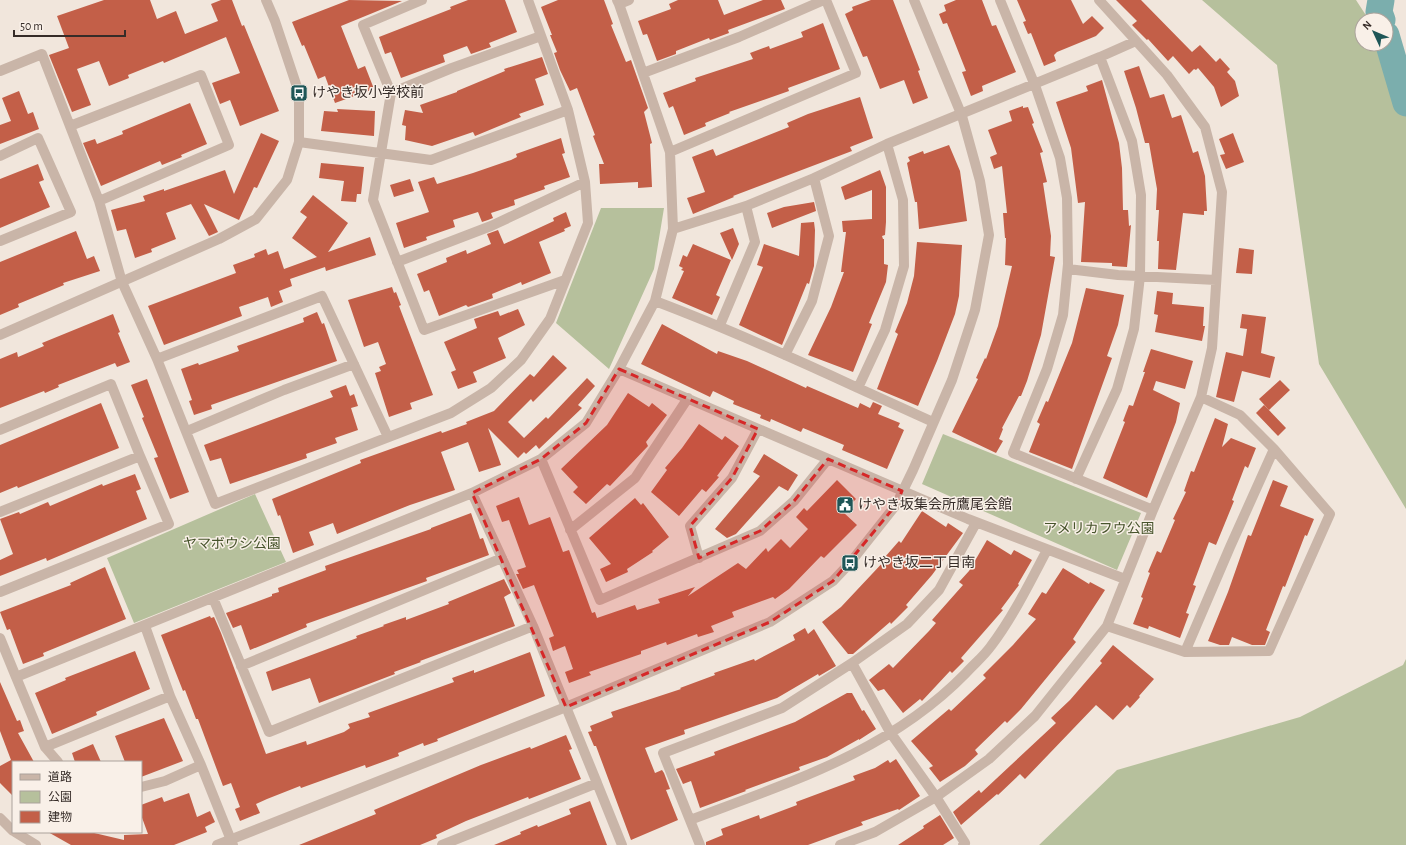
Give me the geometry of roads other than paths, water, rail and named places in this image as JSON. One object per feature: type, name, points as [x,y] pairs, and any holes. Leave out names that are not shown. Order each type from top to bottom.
[{"type":"street","points":[[0,335],[219,239],[256,219],[287,180],[299,142],[299,93],[275,21],[266,0]]},
{"type":"street","points":[[422,0],[363,25],[392,93],[373,200],[424,330],[565,280]]},
{"type":"street","points":[[0,71],[42,54],[99,201],[122,282],[157,359],[215,504],[451,413],[490,388],[521,360],[550,319],[588,223],[585,182],[568,110],[528,0]]},
{"type":"street","points":[[16,677],[472,493],[541,459],[586,423],[619,369],[655,301],[673,229],[670,152],[618,2],[629,0]]},
{"type":"street","points":[[643,73],[739,37],[825,0],[856,72],[670,152]]},
{"type":"street","points":[[217,845],[232,843],[770,622],[833,581],[850,563],[896,506],[952,380],[975,310],[989,235],[980,181],[961,114],[914,0]]},
{"type":"street","points":[[1000,0],[1034,84],[1061,165],[1067,198],[1068,269],[1063,315],[1047,369],[1013,453],[1152,510]]},
{"type":"street","points":[[840,845],[875,832],[936,797],[989,759],[1035,716],[1107,626],[1152,510],[1201,397],[1212,348],[1222,192],[1205,126],[1166,75],[1099,0]]},
{"type":"street","points":[[392,93],[452,68],[541,36]]},
{"type":"street","points":[[673,229],[746,206],[814,178],[887,144],[1136,41]]},
{"type":"street","points":[[1076,479],[1117,389],[1134,329],[1140,276],[1141,196],[1132,141],[1100,57]]},
{"type":"street","points":[[70,126],[201,76],[229,145],[99,201]]},
{"type":"street","points":[[299,142],[431,160],[568,110]]},
{"type":"street","points":[[0,156],[38,138],[71,212],[0,241]]},
{"type":"street","points":[[858,388],[885,330],[904,266],[904,200],[887,144]]},
{"type":"street","points":[[785,355],[812,301],[829,236],[814,178]]},
{"type":"street","points":[[397,262],[491,226],[585,182]]},
{"type":"street","points":[[720,325],[755,242],[746,206]]},
{"type":"street","points":[[1068,269],[1140,276],[1216,280]]},
{"type":"street","points":[[157,359],[322,296],[388,437]]},
{"type":"street","points":[[655,301],[720,325],[933,422]]},
{"type":"street","points":[[187,431],[284,390],[354,364]]},
{"type":"street","points":[[619,369],[976,523],[1125,579]]},
{"type":"street","points":[[0,430],[111,384],[169,524],[0,592]]},
{"type":"street","points":[[1107,626],[1185,652],[1269,651],[1330,514],[1274,449],[1240,415],[1201,397]]},
{"type":"street","points":[[570,530],[635,478],[688,398]]},
{"type":"street","points":[[699,558],[690,526],[732,478],[758,429]]},
{"type":"street","points":[[1185,652],[1274,449]]},
{"type":"street","points":[[0,512],[140,456]]},
{"type":"street","points":[[541,459],[600,600],[760,532],[794,501],[828,459]]},
{"type":"street","points":[[472,493],[533,626],[622,845]]},
{"type":"street","points":[[700,845],[663,753],[782,708],[852,663],[907,624],[939,590],[976,523]]},
{"type":"street","points":[[690,820],[838,763],[876,742],[936,702],[990,647],[1017,606],[1047,550]]},
{"type":"street","points":[[241,666],[502,558]]},
{"type":"street","points":[[213,598],[269,732],[533,626]]},
{"type":"street","points":[[145,626],[170,696],[201,766],[232,843]]},
{"type":"street","points":[[0,638],[45,747],[57,761]]},
{"type":"street","points":[[852,663],[890,732],[936,797],[965,843],[963,845]]},
{"type":"street","points":[[45,747],[170,696]]},
{"type":"street","points":[[142,787],[165,781],[201,766]]},
{"type":"street","points":[[442,845],[597,783]]},
{"type":"street","points":[[0,818],[12,829]]},
{"type":"street","points":[[17,833],[36,845]]},
{"type":"waterway","points":[[1379,12],[1381,0]]},
{"type":"waterway","points":[[1391,52],[1406,103]]},
{"type":"place","name":"けやき坂小学校前","points":[[299,93]]},
{"type":"place","name":"けやき坂集会所鷹尾会館","points":[[845,505]]},
{"type":"place","name":"けやき坂二丁目南","points":[[850,563]]},
{"type":"park label","name":"アメリカフウ公園","points":[[1099,529]]},
{"type":"park label","name":"ヤマボウシ公園","points":[[232,544]]}]
